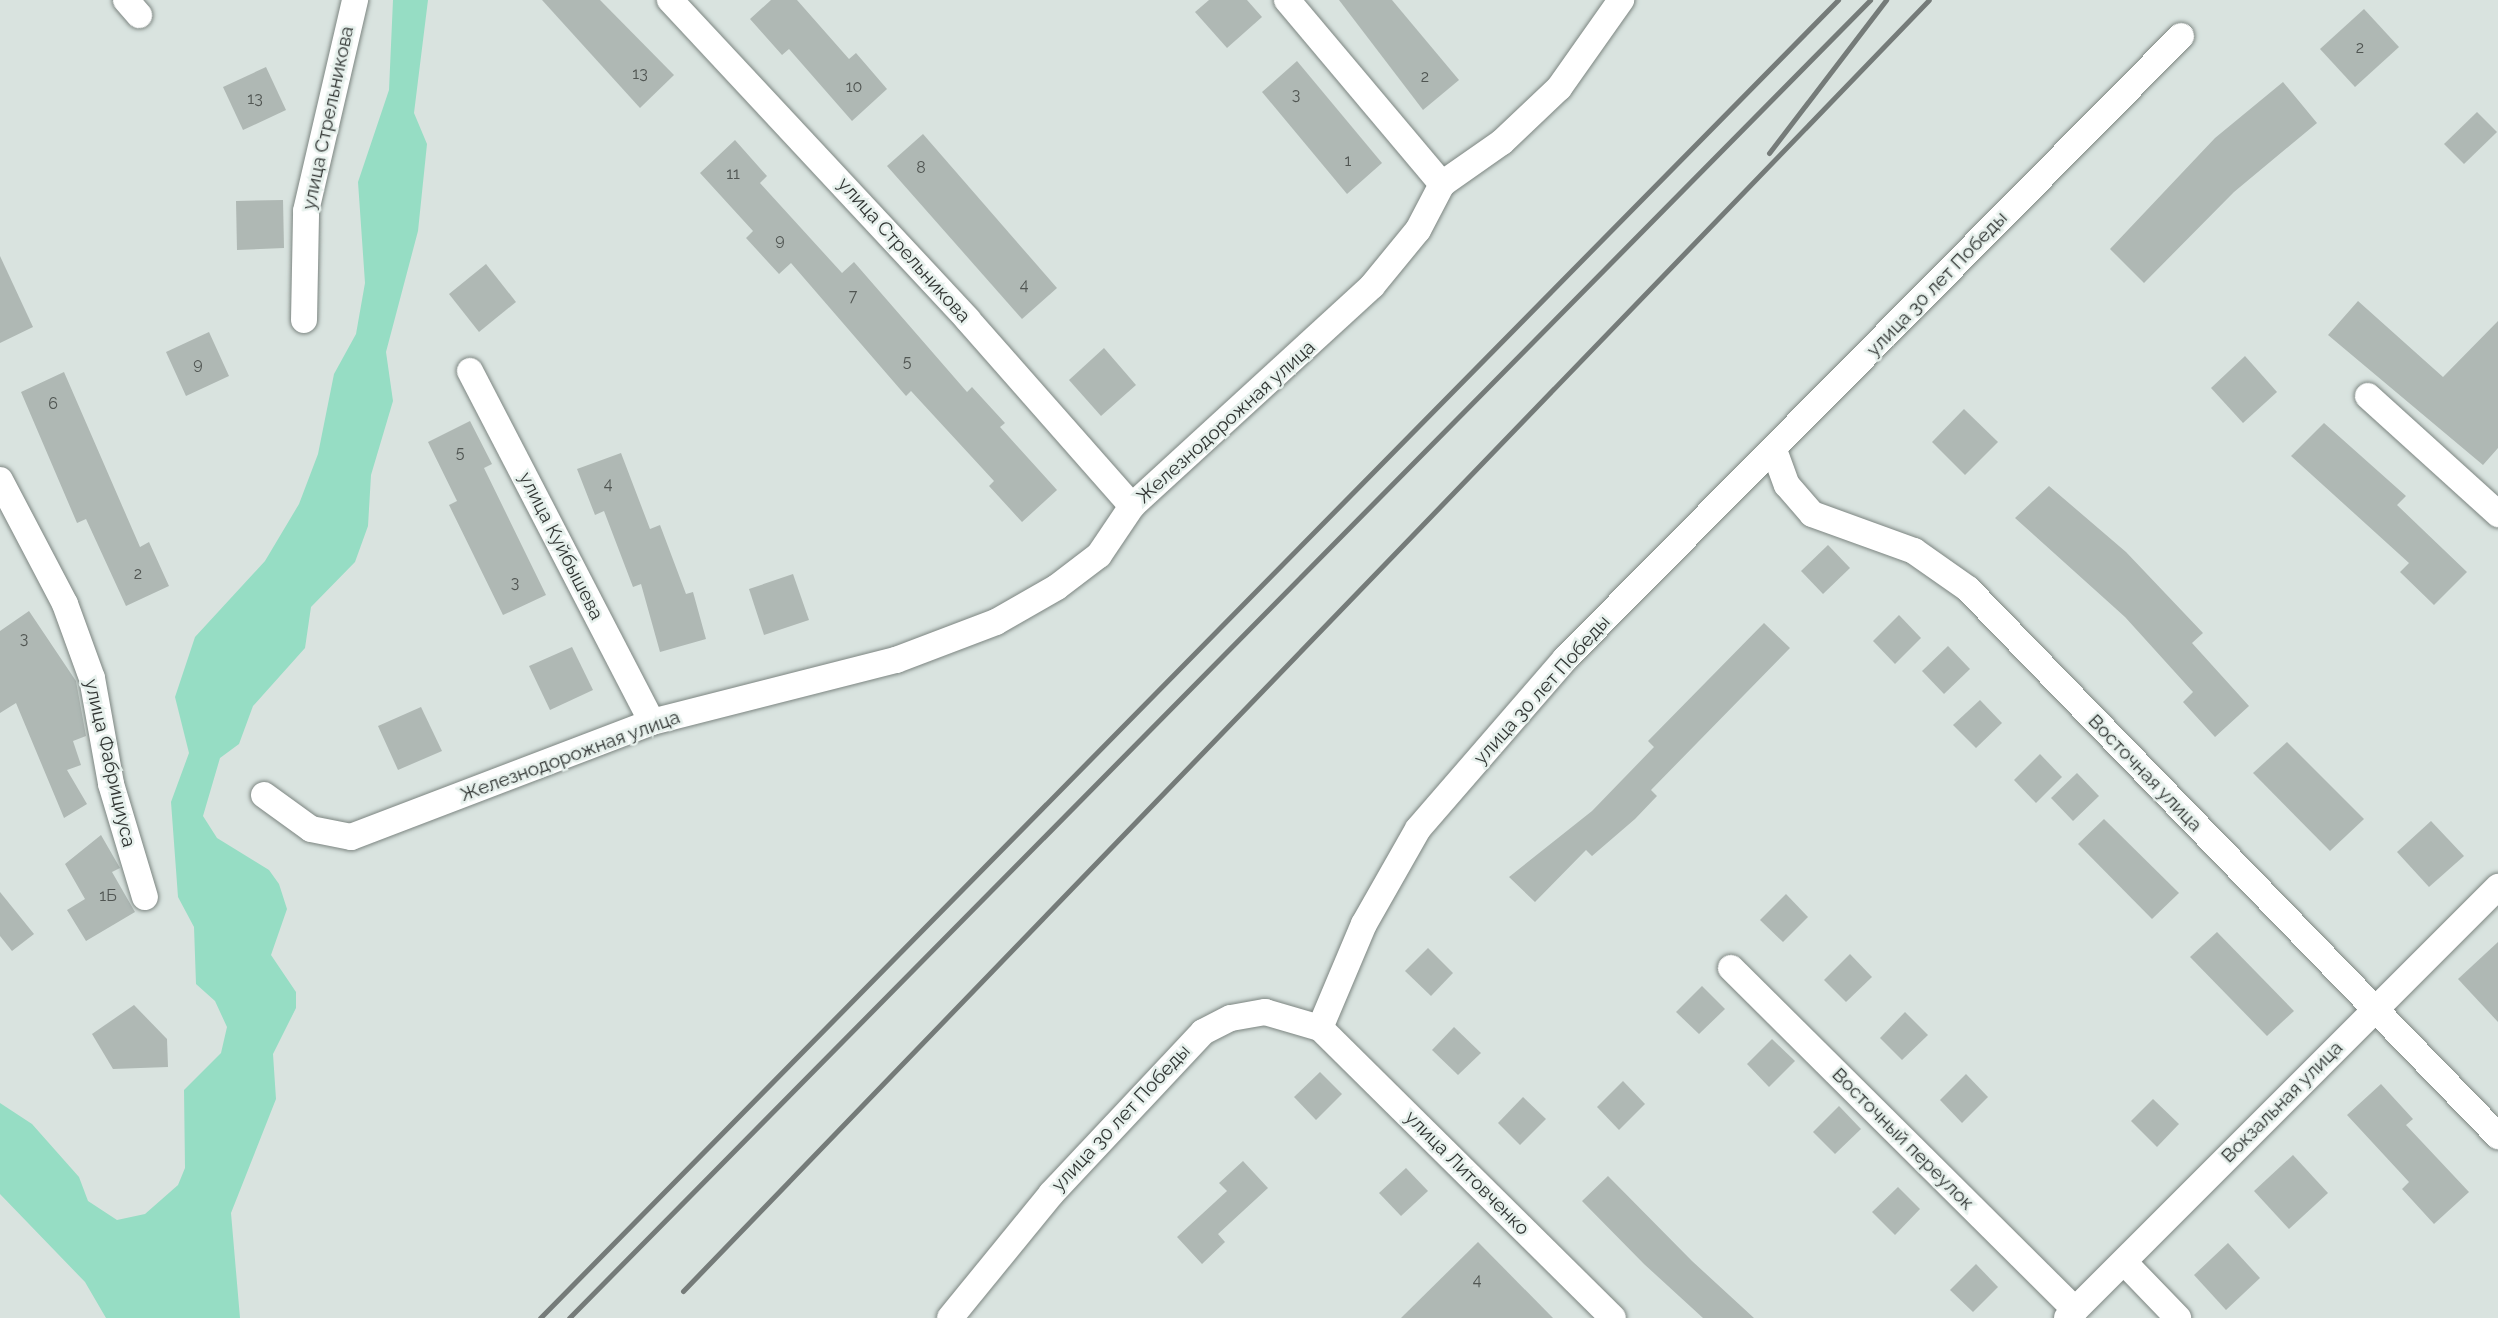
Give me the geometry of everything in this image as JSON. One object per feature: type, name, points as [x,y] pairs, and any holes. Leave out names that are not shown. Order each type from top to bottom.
[{"type":"street","name":"улица Стрельникова","points":[[304,320],[306,211],[355,0]]},
{"type":"street","name":"улица Стрельникова","points":[[670,0],[959,310],[1132,506]]},
{"type":"street","points":[[1287,0],[1442,184]]},
{"type":"street","name":"Железнодорожная улица","points":[[264,796],[311,829],[351,837],[652,722],[896,660],[996,622],[1099,555],[1132,506],[1372,286],[1418,230],[1442,184],[1502,142],[1559,88],[1609,25],[1620,0]]},
{"type":"street","name":"улица 30 лет Победы","points":[[950,1318],[1051,1194],[1203,1032],[1231,1017],[1265,1012],[1320,1028],[1364,924],[1418,829],[1565,659],[2181,36]]},
{"type":"street","name":"улица Куйбышева","points":[[470,371],[652,722]]},
{"type":"street","points":[[2368,396],[2498,514]]},
{"type":"street","name":"Восточная улица","points":[[1774,450],[1787,485],[1812,514],[1914,551],[1968,589],[2373,1011],[2498,1136]]},
{"type":"street","name":"улица Фабрициуса","points":[[0,480],[65,604],[92,678],[111,784],[145,897]]},
{"type":"street","name":"Вокзальная улица","points":[[2071,1314],[2498,887]]},
{"type":"street","name":"Восточный переулок","points":[[1731,968],[2071,1314]]},
{"type":"street","name":"улица Литовченко","points":[[1320,1028],[1613,1318]]},
{"type":"street","points":[[2124,1262],[2178,1318]]},
{"type":"green space","points":[[393,0],[428,0],[414,113],[427,144],[418,231],[386,352],[393,401],[371,475],[368,526],[355,562],[311,607],[305,648],[253,706],[239,744],[220,758],[203,816],[217,838],[269,870],[279,884],[287,909],[271,955],[296,992],[296,1008],[273,1054],[276,1099],[231,1213],[240,1318],[106,1318],[85,1282],[0,1194],[0,1103],[32,1124],[79,1177],[88,1201],[117,1220],[145,1214],[178,1185],[185,1168],[184,1090],[221,1053],[227,1027],[215,1001],[196,984],[194,927],[178,897],[171,802],[189,753],[175,697],[195,637],[265,561],[299,504],[318,454],[334,374],[356,334],[365,283],[358,182],[389,90]]},
{"type":"building","points":[[542,0],[600,0],[674,75],[640,108]]},
{"type":"building","points":[[771,0],[797,0],[849,59],[856,53],[887,89],[852,121],[789,49],[782,55],[750,19]]},
{"type":"building","points":[[1209,0],[1247,0],[1262,17],[1227,48],[1195,12]]},
{"type":"building","points":[[1339,0],[1392,0],[1459,80],[1423,110]]},
{"type":"building","points":[[2364,9],[2399,47],[2355,87],[2320,49]]},
{"type":"building","points":[[1297,61],[1382,163],[1347,194],[1262,92]]},
{"type":"building","points":[[266,67],[286,110],[243,130],[223,87]]},
{"type":"building","points":[[2283,82],[2317,123],[2234,192],[2144,283],[2110,249],[2215,138]]},
{"type":"building","points":[[2477,112],[2497,132],[2464,164],[2444,144]]},
{"type":"building","points":[[923,134],[1057,288],[1022,319],[887,166]]},
{"type":"building","points":[[735,140],[767,176],[760,183],[842,273],[854,262],[967,392],[972,387],[1005,423],[1000,427],[1057,490],[1022,522],[989,486],[994,481],[911,391],[906,396],[791,263],[779,274],[746,238],[753,231],[700,173]]},
{"type":"building","points":[[283,200],[284,248],[237,250],[236,201]]},
{"type":"building","points":[[0,256],[33,327],[0,343]]},
{"type":"building","points":[[486,264],[516,302],[479,332],[449,294]]},
{"type":"building","points":[[2358,301],[2443,377],[2498,321],[2498,448],[2483,465],[2328,335]]},
{"type":"building","points":[[209,332],[229,376],[186,396],[166,352]]},
{"type":"building","points":[[1104,348],[1136,385],[1101,416],[1069,380]]},
{"type":"building","points":[[2245,356],[2277,392],[2243,423],[2211,388]]},
{"type":"building","points":[[64,372],[140,547],[149,542],[169,586],[126,606],[86,519],[77,523],[21,392]]},
{"type":"building","points":[[1964,409],[1998,442],[1965,475],[1932,442]]},
{"type":"building","points":[[470,421],[492,464],[484,468],[546,595],[503,615],[449,505],[457,501],[428,442]]},
{"type":"building","points":[[2324,423],[2406,496],[2397,505],[2467,572],[2434,605],[2400,572],[2409,563],[2291,456]]},
{"type":"building","points":[[621,453],[650,529],[660,525],[686,594],[693,592],[706,639],[660,652],[641,584],[633,587],[604,511],[595,515],[577,469]]},
{"type":"building","points":[[2049,486],[2126,552],[2203,633],[2192,643],[2249,706],[2215,737],[2183,702],[2193,692],[2125,617],[2015,518]]},
{"type":"building","points":[[1828,545],[1850,568],[1823,594],[1801,571]]},
{"type":"building","points":[[793,574],[809,620],[764,635],[749,589]]},
{"type":"building","points":[[29,611],[76,681],[86,736],[73,741],[81,765],[67,770],[87,804],[64,818],[16,703],[0,713],[0,631]]},
{"type":"building","points":[[1899,615],[1921,638],[1895,664],[1873,641]]},
{"type":"building","points":[[1764,623],[1790,648],[1651,790],[1657,796],[1635,819],[1592,856],[1586,850],[1535,902],[1509,877],[1592,811],[1654,747],[1648,741]]},
{"type":"building","points":[[1948,646],[1970,669],[1944,694],[1922,671]]},
{"type":"building","points":[[572,647],[593,690],[550,710],[529,666]]},
{"type":"building","points":[[1980,700],[2002,723],[1976,748],[1953,725]]},
{"type":"building","points":[[421,707],[442,751],[398,770],[378,726]]},
{"type":"building","points":[[2287,742],[2364,819],[2330,851],[2253,773]]},
{"type":"building","points":[[2040,754],[2062,777],[2036,803],[2014,780]]},
{"type":"building","points":[[2077,773],[2099,796],[2073,821],[2051,798]]},
{"type":"building","points":[[2104,819],[2179,893],[2152,919],[2078,844]]},
{"type":"building","points":[[2431,821],[2464,856],[2429,887],[2397,852]]},
{"type":"building","points":[[101,835],[120,868],[112,872],[135,912],[86,941],[67,910],[85,899],[65,864]]},
{"type":"building","points":[[0,892],[34,934],[12,951],[0,936]]},
{"type":"building","points":[[1786,894],[1808,917],[1783,942],[1760,920]]},
{"type":"building","points":[[2217,932],[2294,1011],[2267,1036],[2190,957]]},
{"type":"building","points":[[2498,942],[2498,1022],[2458,979]]},
{"type":"building","points":[[1428,948],[1453,973],[1431,996],[1405,971]]},
{"type":"building","points":[[1850,954],[1872,977],[1846,1002],[1824,980]]},
{"type":"building","points":[[1702,986],[1725,1009],[1699,1034],[1676,1012]]},
{"type":"building","points":[[134,1005],[167,1039],[168,1067],[113,1069],[92,1034]]},
{"type":"building","points":[[1905,1012],[1928,1035],[1902,1060],[1880,1038]]},
{"type":"building","points":[[1454,1027],[1481,1053],[1458,1075],[1432,1050]]},
{"type":"building","points":[[1772,1039],[1795,1061],[1769,1087],[1747,1064]]},
{"type":"building","points":[[1320,1072],[1342,1094],[1316,1120],[1294,1097]]},
{"type":"building","points":[[1966,1074],[1988,1097],[1962,1123],[1940,1100]]},
{"type":"building","points":[[1623,1081],[1645,1104],[1619,1130],[1597,1107]]},
{"type":"building","points":[[2381,1084],[2413,1119],[2406,1125],[2469,1192],[2434,1224],[2402,1189],[2409,1182],[2347,1115]]},
{"type":"building","points":[[1523,1097],[1546,1119],[1520,1145],[1498,1123]]},
{"type":"building","points":[[2153,1099],[2179,1124],[2157,1147],[2131,1121]]},
{"type":"building","points":[[1839,1106],[1861,1129],[1835,1154],[1813,1132]]},
{"type":"building","points":[[2293,1155],[2328,1193],[2289,1229],[2254,1191]]},
{"type":"building","points":[[1243,1161],[1268,1188],[1218,1234],[1225,1242],[1202,1264],[1177,1237],[1227,1191],[1219,1183]]},
{"type":"building","points":[[1406,1168],[1428,1191],[1401,1216],[1379,1193]]},
{"type":"building","points":[[1608,1176],[1692,1261],[1754,1318],[1703,1318],[1644,1264],[1582,1201]]},
{"type":"building","points":[[1898,1187],[1920,1209],[1895,1235],[1872,1212]]},
{"type":"building","points":[[1478,1242],[1553,1318],[1401,1318]]},
{"type":"building","points":[[2228,1243],[2260,1278],[2226,1310],[2194,1275]]},
{"type":"building","points":[[1976,1264],[1998,1287],[1973,1312],[1950,1290]]},
{"type":"railway","points":[[540,1318],[1838,0]]},
{"type":"railway","points":[[569,1318],[1870,0]]},
{"type":"railway","points":[[1769,153],[1886,0]]},
{"type":"railway","points":[[683,1291],[1929,0]]}]
